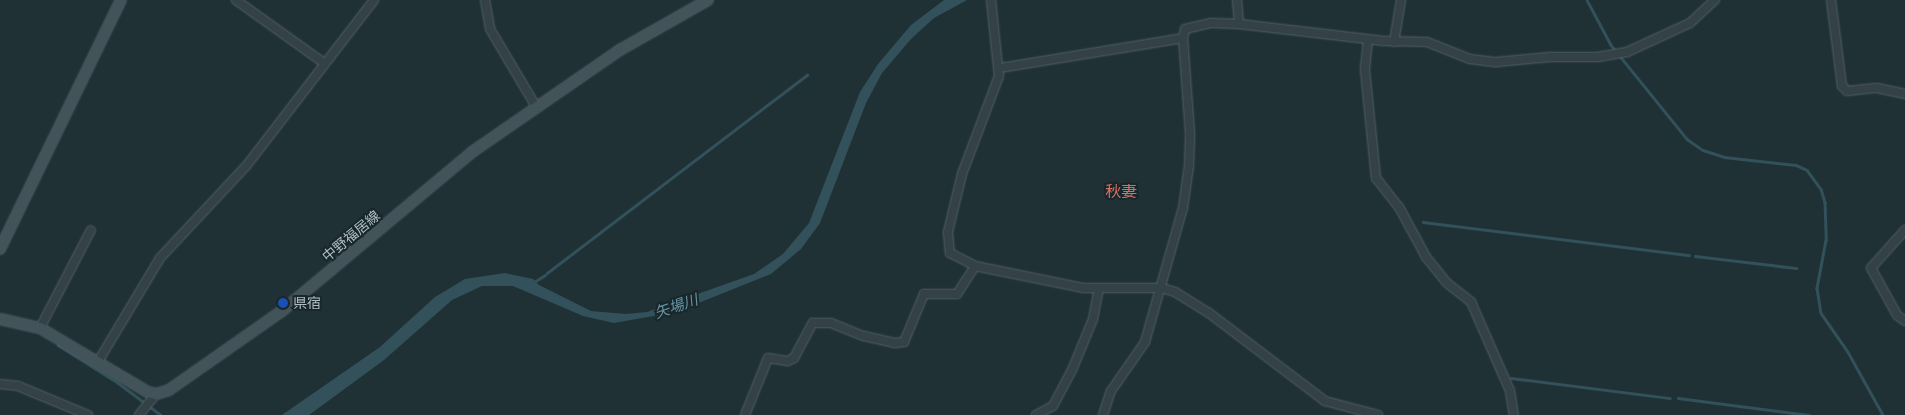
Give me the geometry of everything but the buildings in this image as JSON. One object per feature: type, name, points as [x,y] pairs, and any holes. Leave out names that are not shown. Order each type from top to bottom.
[{"type":"main road","points":[[0,249],[121,0]]},
{"type":"main road","name":"中野福居線","points":[[156,394],[177,385],[282,311],[472,152],[620,50],[708,0]]},
{"type":"main road","points":[[0,319],[40,328],[156,394]]},
{"type":"street","points":[[236,0],[324,63]]},
{"type":"street","points":[[99,360],[160,258],[247,165],[374,0]]},
{"type":"street","points":[[485,0],[490,29],[537,108]]},
{"type":"street","points":[[991,0],[1000,68],[962,174],[948,232],[950,253],[975,266],[1099,289],[1162,288],[1184,296],[1325,402],[1378,415]]},
{"type":"street","points":[[1237,0],[1239,24]]},
{"type":"street","points":[[1394,42],[1401,0]]},
{"type":"street","points":[[1103,415],[1111,391],[1145,342],[1162,288],[1183,208],[1189,166],[1183,38],[1185,30],[1192,26],[1239,24],[1368,40],[1427,42],[1470,60],[1496,62],[1612,55],[1624,52],[1690,23],[1715,0]]},
{"type":"street","points":[[1831,0],[1842,86],[1847,91],[1877,88],[1905,94]]},
{"type":"street","points":[[1000,68],[1183,38]]},
{"type":"street","points":[[1368,40],[1366,70],[1376,178],[1399,207],[1426,257],[1447,283],[1470,302],[1510,392],[1514,415]]},
{"type":"street","points":[[40,328],[91,230]]},
{"type":"street","points":[[1905,230],[1871,268],[1897,315],[1905,321]]},
{"type":"street","points":[[745,415],[768,358],[788,361],[794,358],[813,323],[831,323],[864,336],[895,343],[904,342],[924,294],[957,294],[975,266]]},
{"type":"street","points":[[1036,415],[1054,406],[1072,370],[1093,318],[1099,289]]},
{"type":"street","points":[[0,384],[18,386],[71,412],[88,415]]},
{"type":"street","points":[[139,415],[156,394]]},
{"type":"water","name":"矢場川","points":[[944,0],[967,0],[934,18],[911,39],[882,73],[866,103],[820,223],[801,249],[771,274],[676,312],[614,323],[583,316],[513,286],[482,286],[452,300],[384,360],[309,415],[282,415],[380,347],[435,297],[465,279],[505,273],[533,279],[539,285],[591,311],[626,314],[647,312],[754,274],[783,254],[809,223],[860,92],[878,64],[911,25]]},
{"type":"waterway","points":[[1587,0],[1611,45],[1687,139],[1703,150],[1724,157],[1796,165],[1807,170],[1821,189],[1825,202],[1826,240],[1817,288],[1821,313],[1848,352],[1883,415]]},
{"type":"waterway","points":[[547,273],[807,75]]},
{"type":"waterway","points":[[1423,222],[1689,255]]},
{"type":"waterway","points":[[1695,256],[1796,268]]},
{"type":"waterway","points":[[534,282],[545,275]]},
{"type":"waterway","points":[[58,345],[117,382],[161,415]]},
{"type":"waterway","points":[[1511,378],[1670,398]]},
{"type":"waterway","points":[[1678,398],[1809,415]]},
{"type":"place","name":"県宿","points":[[283,303]]},
{"type":"district","name":"秋妻","points":[[1121,191]]}]
